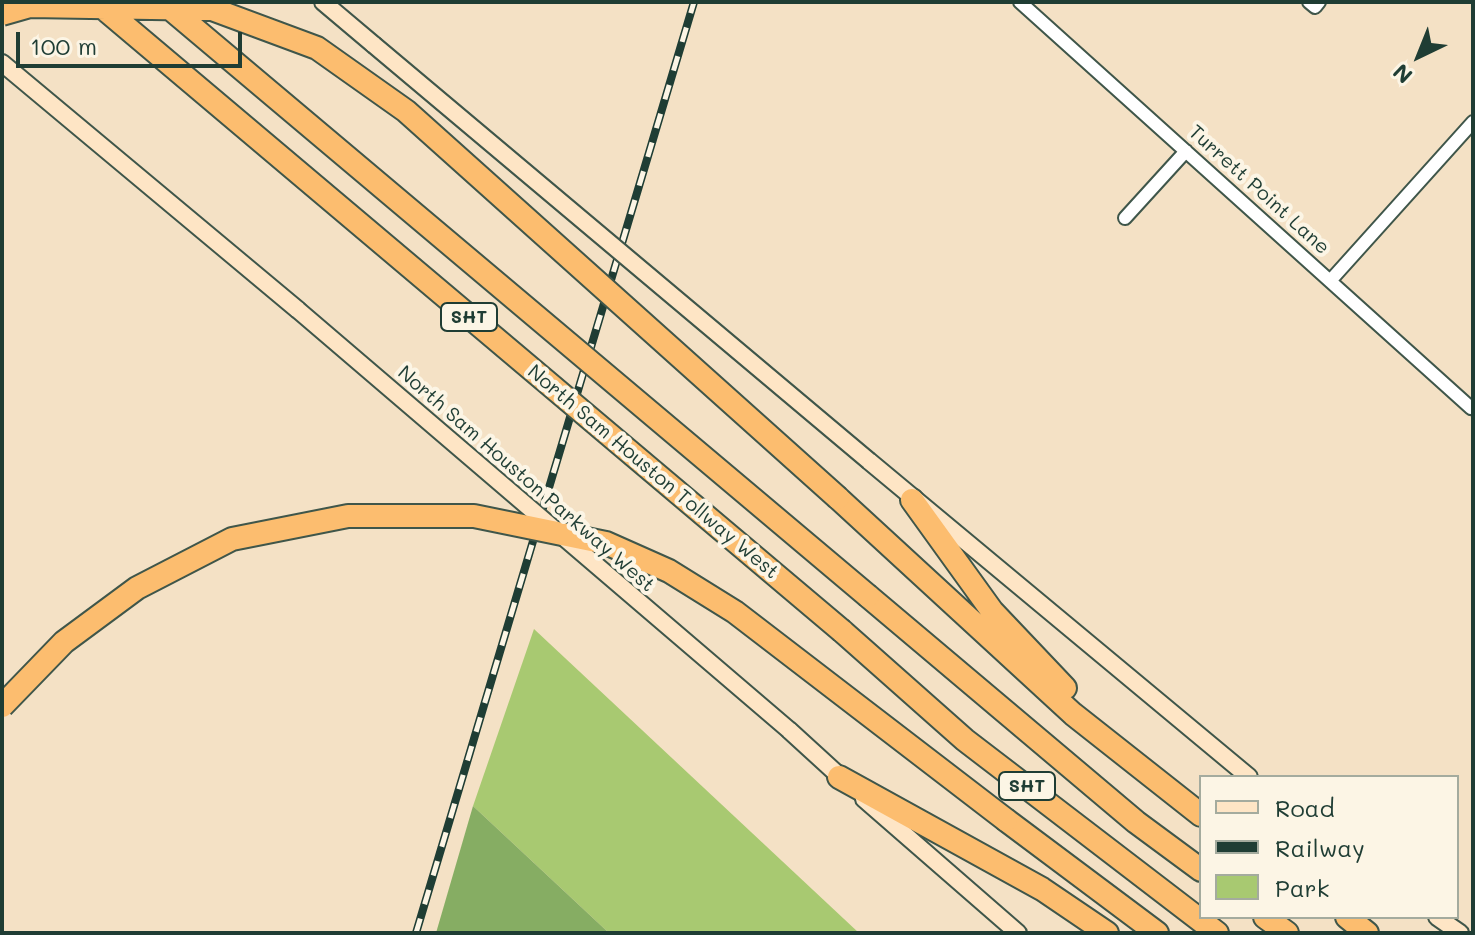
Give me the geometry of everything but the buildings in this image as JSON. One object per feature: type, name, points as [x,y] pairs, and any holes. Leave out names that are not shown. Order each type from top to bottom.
[{"type":"highway","name":"North Sam Houston Tollway West","points":[[96,2],[842,631],[965,740],[1217,933]]},
{"type":"highway","name":"SHT","points":[[162,2],[1136,822],[1199,869]]},
{"type":"highway","points":[[2,14],[30,6],[212,9],[317,48],[406,111],[838,498],[1073,714],[1199,813]]},
{"type":"highway","points":[[912,500],[992,611],[1081,705],[1199,799]]},
{"type":"highway","points":[[2,706],[64,642],[137,588],[232,539],[348,516],[474,516],[606,543],[669,571],[735,612],[1157,933]]},
{"type":"highway","points":[[839,777],[1042,889],[1107,933]]},
{"type":"highway","points":[[1268,919],[1287,933]]},
{"type":"highway","points":[[1332,919],[1350,933]]},
{"type":"highway","points":[[1350,919],[1367,933]]},
{"type":"main road","points":[[323,2],[912,500],[1247,775]]},
{"type":"main road","name":"North Sam Houston Parkway West","points":[[2,63],[298,310],[789,730],[1018,933]]},
{"type":"main road","points":[[1440,919],[1460,933]]},
{"type":"street","name":"Turrett Point Lane","points":[[1020,2],[1472,408]]},
{"type":"street","points":[[1330,281],[1473,122]]},
{"type":"street","points":[[1125,218],[1186,151]]},
{"type":"green space","points":[[534,629],[859,933],[609,933],[473,806]]},
{"type":"green space","points":[[473,806],[609,933],[436,933]]},
{"type":"railway","points":[[416,933],[694,2]]}]
